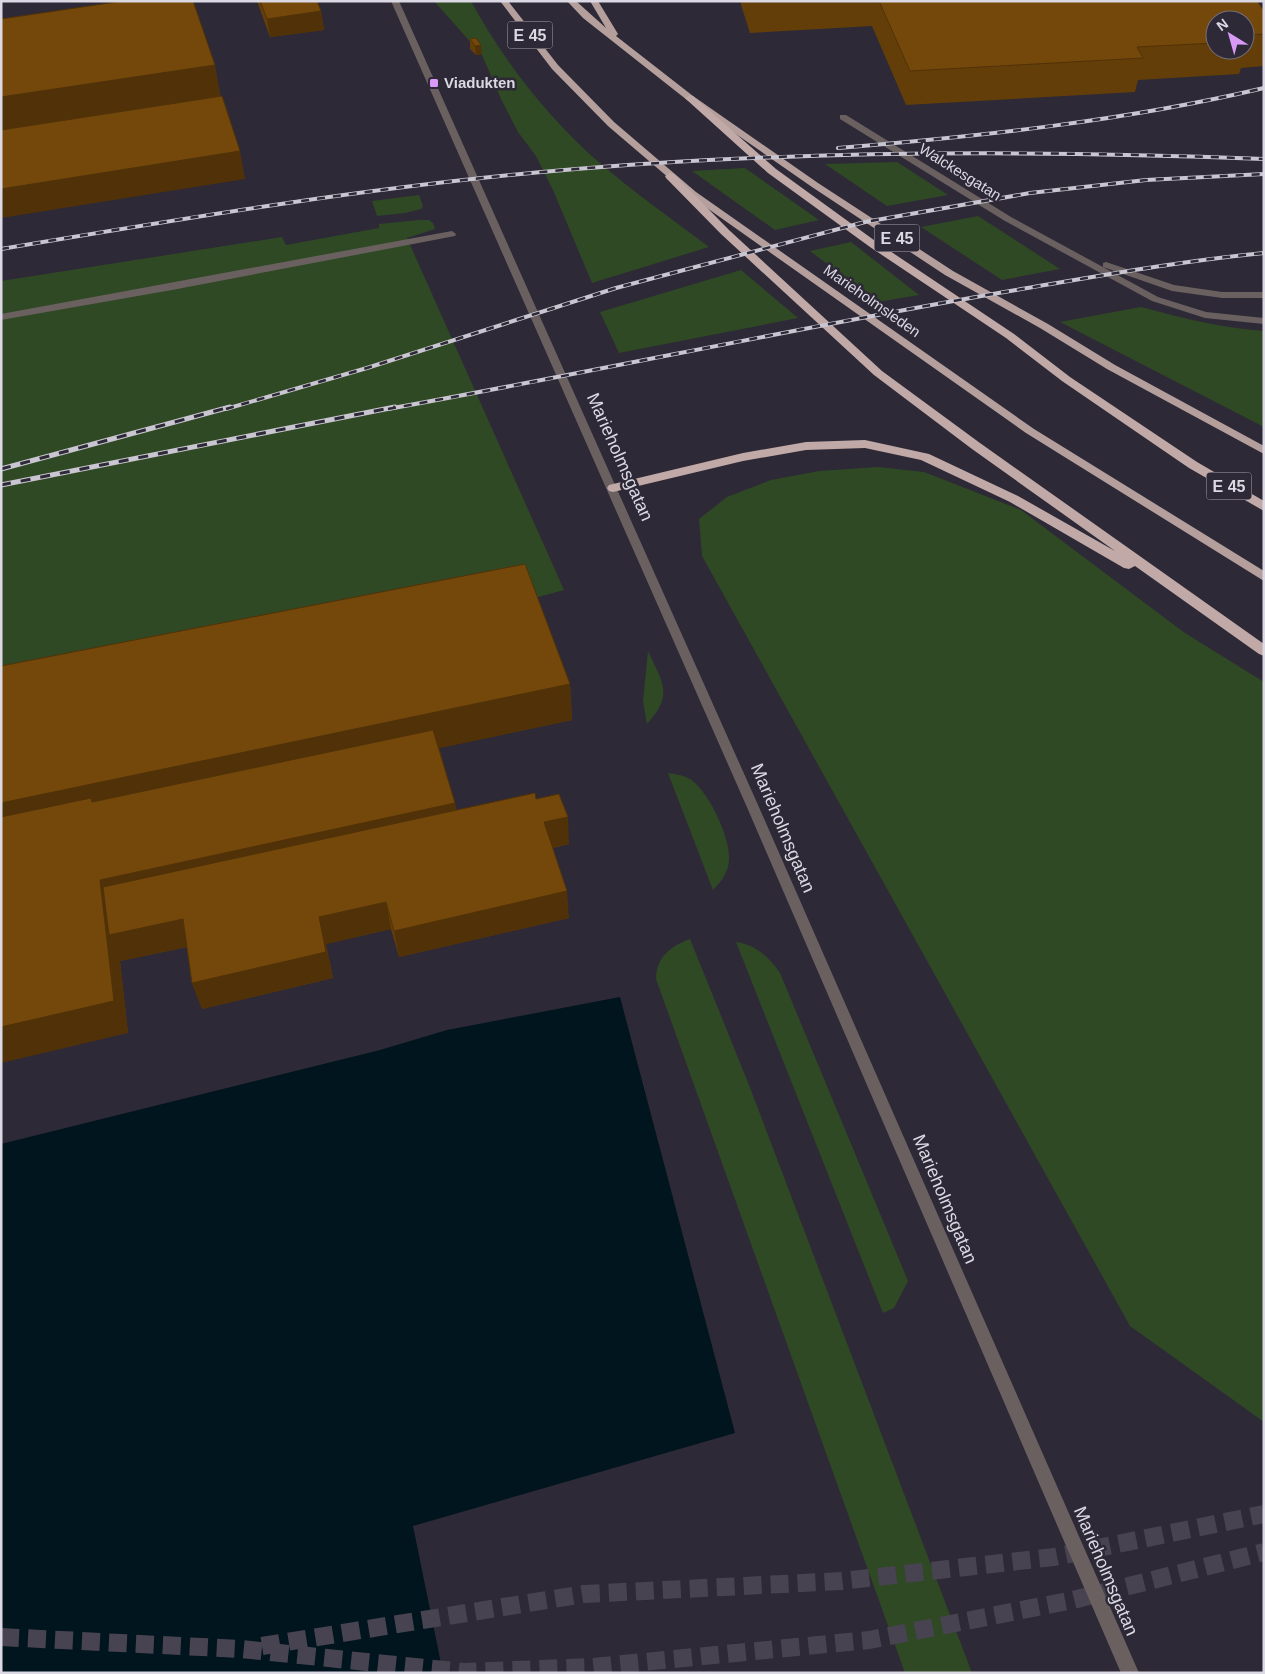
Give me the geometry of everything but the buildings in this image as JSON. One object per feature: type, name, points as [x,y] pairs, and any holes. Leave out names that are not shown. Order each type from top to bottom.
[{"type":"highway","name":"Marieholmsleden","points":[[504,1],[555,67],[611,124],[670,176],[1030,431],[1264,577]]},
{"type":"highway","name":"E 45","points":[[571,1],[586,16],[690,98],[772,171],[874,245],[1010,336],[1066,379],[1193,465],[1264,507]]},
{"type":"highway","points":[[594,1],[618,41]]},
{"type":"highway","name":"E 45","points":[[690,98],[815,185],[949,273],[1044,326],[1111,367],[1264,451]]},
{"type":"highway","name":"E 45","points":[[670,176],[725,232],[878,373],[976,446],[1264,651]]},
{"type":"highway","points":[[613,488],[743,457],[788,449],[806,446],[865,444],[926,457],[1005,495],[1206,610]]},
{"type":"street","name":"Marieholmsgatan","points":[[395,1],[434,83],[487,208],[722,734],[1130,1673]]},
{"type":"street","name":"Walckesgatan","points":[[843,117],[1008,219],[1155,299],[1205,315],[1264,321]]},
{"type":"street","points":[[1,317],[452,234]]},
{"type":"street","name":"Walckesgatan","points":[[1063,250],[1172,288],[1222,295],[1264,295]]},
{"type":"green space","points":[[434,1],[471,1],[513,68],[563,128],[614,175],[709,247],[592,283],[553,190],[536,156],[518,132],[482,55]]},
{"type":"green space","points":[[897,162],[948,195],[887,206],[825,164]]},
{"type":"green space","points":[[745,168],[819,220],[775,230],[692,171]]},
{"type":"green space","points":[[419,195],[423,206],[421,209],[405,213],[377,216],[372,201]]},
{"type":"green space","points":[[978,216],[1060,269],[1002,280],[921,227]]},
{"type":"green space","points":[[429,220],[433,223],[435,229],[407,238],[564,590],[527,600],[1,704],[1,281],[282,237],[286,245],[379,228],[379,224]]},
{"type":"green space","points":[[851,242],[919,295],[878,302],[810,251]]},
{"type":"green space","points":[[741,270],[798,318],[619,353],[600,312]]},
{"type":"green space","points":[[1141,307],[1217,325],[1264,331],[1264,427],[1060,322]]},
{"type":"green space","points":[[878,467],[924,472],[1021,510],[1185,633],[1264,682],[1264,1422],[1130,1326],[702,556],[699,519],[727,497],[771,480],[819,471]]},
{"type":"green space","points":[[648,651],[661,681],[663,696],[661,705],[647,724],[643,701]]},
{"type":"green space","points":[[668,773],[690,779],[697,785],[719,819],[728,846],[729,857],[728,867],[722,879],[713,890]]},
{"type":"green space","points":[[690,939],[749,1085],[972,1673],[905,1673],[656,979],[659,964],[666,953]]},
{"type":"green space","points":[[736,942],[756,949],[780,973],[908,1281],[894,1308],[883,1313]]},
{"type":"water","points":[[620,997],[735,1433],[413,1526],[443,1673],[1,1673],[1,1144],[380,1050],[447,1030]]},
{"type":"tunnel","points":[[262,1646],[584,1594],[842,1581],[1054,1557],[1264,1514]]},
{"type":"tunnel","points":[[1,1637],[241,1649],[464,1672],[592,1667],[869,1640],[1073,1600],[1264,1552]]},
{"type":"railway","points":[[838,148],[1053,126],[1159,110],[1264,88]]},
{"type":"railway","points":[[1,249],[288,203],[432,184],[576,169],[748,158],[834,155],[1006,153],[1264,159]]},
{"type":"railway","points":[[226,409],[367,368],[616,288],[865,222],[1030,193],[1146,180],[1264,174]]},
{"type":"railway","points":[[388,409],[937,304],[1140,269],[1264,253]]},
{"type":"railway","points":[[1,469],[230,407]]},
{"type":"railway","points":[[1,485],[395,407]]},
{"type":"place","name":"Viadukten","points":[[434,83]]}]
